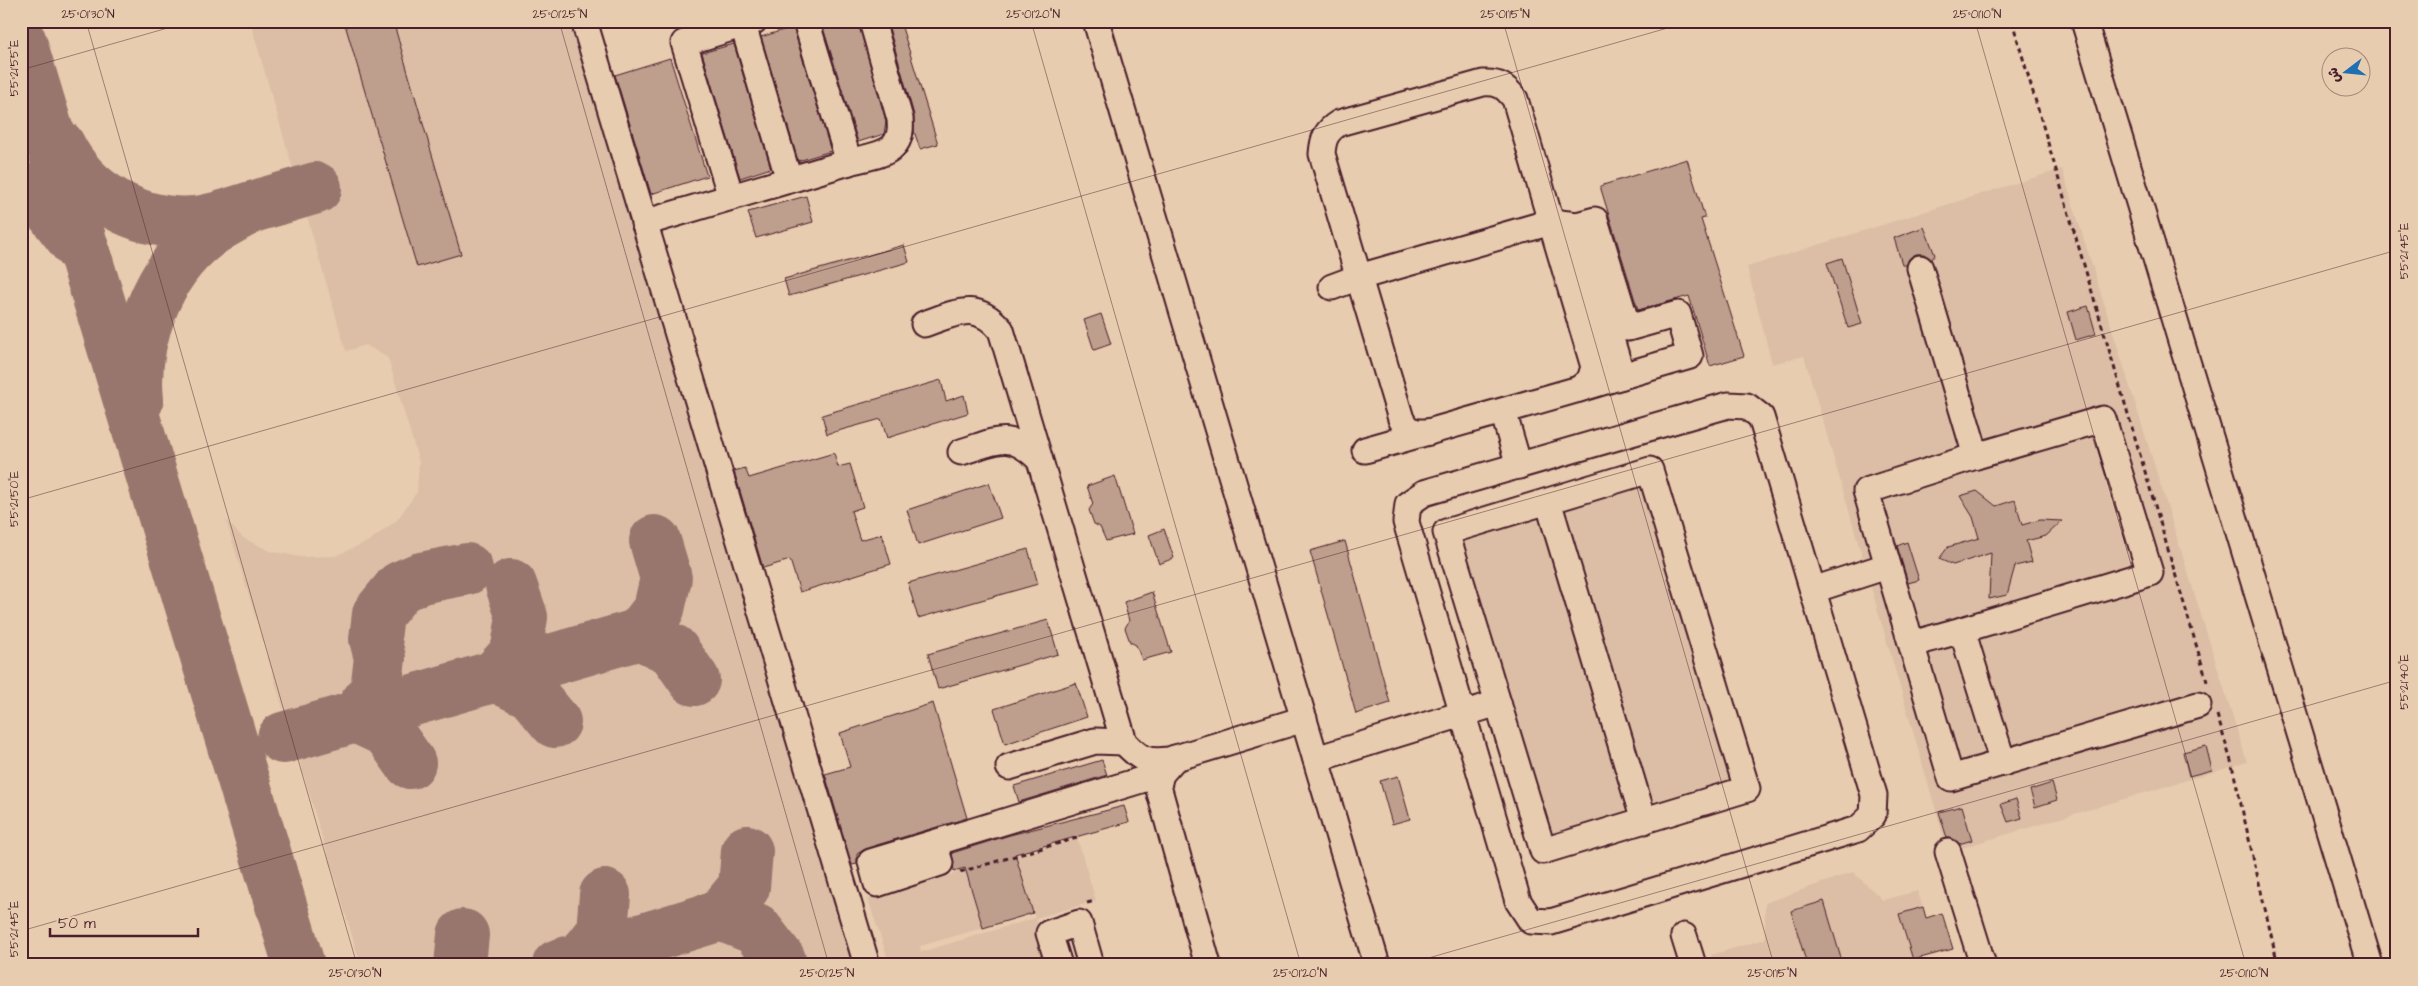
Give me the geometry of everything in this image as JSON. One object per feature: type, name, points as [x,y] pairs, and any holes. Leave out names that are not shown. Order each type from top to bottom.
[{"type":"lane","points":[[584,21],[867,965]]},
{"type":"lane","points":[[806,21],[849,162]]},
{"type":"lane","points":[[644,223],[889,150],[898,142],[902,133],[900,119],[872,21]]},
{"type":"lane","points":[[1096,21],[1377,965]]},
{"type":"lane","points":[[2084,21],[2370,965]]},
{"type":"lane","points":[[731,197],[684,43],[749,23],[789,180]]},
{"type":"lane","points":[[1429,432],[1417,432],[1407,429],[1401,419],[1322,154],[1323,142],[1328,130],[1339,123],[1483,83],[1494,82],[1504,86],[1515,98],[1594,367],[1590,380],[1579,389]]},
{"type":"lane","points":[[1332,287],[1359,277],[1551,222],[1577,225],[1595,220],[1628,328],[1678,314],[1690,356],[1366,450]]},
{"type":"lane","points":[[1577,225],[1622,376]]},
{"type":"lane","points":[[1920,268],[1976,456]]},
{"type":"lane","points":[[924,324],[960,312],[975,311],[990,318],[1000,330],[1135,782]]},
{"type":"lane","points":[[1728,405],[1747,406],[1761,417],[1813,590],[1874,795],[1873,815],[1858,829],[1551,922],[1531,921],[1518,901],[1406,522],[1408,504],[1424,493],[1728,405]]},
{"type":"lane","points":[[1503,411],[1519,466]]},
{"type":"lane","points":[[1912,644],[2150,573],[2103,419],[1976,456],[1866,491],[1950,778],[2198,706]]},
{"type":"lane","points":[[961,452],[1008,439],[1024,444],[1040,459]]},
{"type":"lane","points":[[1650,470],[1747,790],[1543,852],[1446,532],[1548,501],[1650,470]]},
{"type":"lane","points":[[1548,501],[1644,821]]},
{"type":"lane","points":[[1813,590],[1887,566]]},
{"type":"lane","points":[[1962,630],[2003,763]]},
{"type":"lane","points":[[1316,759],[1498,703]]},
{"type":"lane","points":[[934,844],[1135,782],[1168,766],[1304,719]]},
{"type":"lane","points":[[1010,767],[1096,741],[1124,742],[1136,755],[1168,766]]},
{"type":"lane","points":[[1168,766],[1158,786],[1208,965]]},
{"type":"lane","points":[[1948,852],[1983,965]]},
{"type":"lane","points":[[1058,965],[1049,933],[1079,923],[1091,965]]},
{"type":"lane","points":[[1684,936],[1693,965]]},
{"type":"path","points":[[954,874],[1077,838]]},
{"type":"shaded area","points":[[250,21],[596,21],[874,965],[361,965],[226,520],[243,538],[270,551],[300,557],[335,556],[369,541],[397,520],[417,492],[419,462],[388,358],[366,345],[346,351]]},
{"type":"shaded area","points":[[2062,169],[2247,762],[1948,852],[1804,356],[1772,364],[1747,267]]},
{"type":"shaded area","points":[[1656,458],[1759,796],[1537,863],[1434,526]]},
{"type":"shaded area","points":[[1077,838],[1096,901],[1036,918],[1049,965],[890,965],[868,899]],"holes":[[[1023,879],[1035,918],[921,952],[920,946],[983,928],[972,893]]]},
{"type":"shaded area","points":[[1853,872],[1883,900],[1917,891],[1923,907],[1899,914],[1915,965],[1714,965],[1711,955],[1765,939],[1765,903]]},
{"type":"building","points":[[344,21],[393,21],[461,254],[417,267]]},
{"type":"building","points":[[821,21],[858,21],[886,121],[884,134],[858,142]]},
{"type":"building","points":[[887,21],[900,21],[938,144],[920,149],[914,131],[914,115]]},
{"type":"building","points":[[793,27],[831,151],[798,161],[761,37]]},
{"type":"building","points":[[734,44],[771,168],[740,178],[702,53]]},
{"type":"building","points":[[670,58],[707,176],[651,194],[615,75]]},
{"type":"building","points":[[1687,159],[1705,218],[1701,219],[1744,356],[1710,366],[1689,296],[1638,310],[1600,186]]},
{"type":"building","points":[[806,196],[813,222],[756,238],[748,212]]},
{"type":"building","points":[[1924,227],[1935,255],[1931,260],[1924,254],[1916,254],[1909,259],[1906,266],[1902,264],[1894,238]]},
{"type":"building","points":[[904,245],[909,262],[789,296],[784,279]]},
{"type":"building","points":[[1842,258],[1862,324],[1848,328],[1827,263]]},
{"type":"building","points":[[2088,306],[2096,334],[2076,340],[2068,312]]},
{"type":"building","points":[[1101,314],[1111,344],[1094,350],[1084,320]]},
{"type":"building","points":[[941,380],[946,401],[964,395],[968,413],[887,438],[881,419],[827,434],[822,415]]},
{"type":"building","points":[[834,453],[838,467],[850,464],[863,507],[851,511],[860,540],[882,534],[891,564],[800,592],[790,560],[763,568],[734,471],[745,468],[749,478]]},
{"type":"building","points":[[1115,476],[1133,534],[1106,541],[1100,527],[1094,524],[1089,510],[1093,504],[1087,486]]},
{"type":"building","points":[[989,483],[1001,518],[918,545],[907,510]]},
{"type":"building","points":[[1977,491],[1996,506],[2015,500],[2022,525],[2040,520],[2062,521],[2046,536],[2026,541],[2032,562],[2015,566],[2007,595],[1989,599],[1991,553],[1953,565],[1939,559],[1948,547],[1979,538],[1973,517],[1960,496]]},
{"type":"building","points":[[1164,529],[1174,558],[1159,564],[1149,535]]},
{"type":"building","points":[[1345,541],[1390,703],[1356,714],[1310,551]]},
{"type":"building","points":[[1907,542],[1919,580],[1908,583],[1897,546]]},
{"type":"building","points":[[1028,549],[1038,584],[918,618],[908,583]]},
{"type":"building","points":[[1152,592],[1171,652],[1142,660],[1136,645],[1130,642],[1125,628],[1129,621],[1124,602]]},
{"type":"building","points":[[1048,620],[1058,654],[938,689],[928,654]]},
{"type":"building","points":[[1076,683],[1087,717],[1005,744],[994,709]]},
{"type":"building","points":[[933,703],[967,818],[867,848],[857,854],[857,864],[852,865],[825,774],[850,767],[840,733]]},
{"type":"building","points":[[2206,746],[2212,770],[2189,776],[2183,752]]},
{"type":"building","points":[[1102,760],[1107,775],[1019,802],[1014,786]]},
{"type":"building","points":[[1398,776],[1410,819],[1392,824],[1380,781]]},
{"type":"building","points":[[2052,783],[2057,800],[2035,807],[2030,790]]},
{"type":"building","points":[[2016,799],[2022,818],[2008,822],[2001,804]]},
{"type":"building","points":[[1124,806],[1129,822],[1015,854],[1033,913],[983,928],[965,868],[954,871],[952,853],[1010,835]]},
{"type":"building","points":[[1962,806],[1972,840],[1959,844],[1952,838],[1947,838],[1939,812]]},
{"type":"building","points":[[1824,901],[1843,965],[1807,965],[1791,911]]},
{"type":"building","points":[[1923,907],[1926,918],[1942,913],[1953,949],[1913,960],[1899,914]]},
{"type":"taxiway","points":[[21,42],[299,965]]},
{"type":"taxiway","points":[[59,145],[70,163],[98,193],[134,213],[174,222],[195,222],[252,207],[205,235],[188,250],[173,268],[161,288],[151,309],[139,355],[137,377],[138,400]]},
{"type":"taxiway","points":[[21,188],[51,211],[78,246]]},
{"type":"taxiway","points":[[252,207],[316,188]]},
{"type":"taxiway","points":[[655,541],[666,578],[659,609],[640,634],[673,650],[694,680]]},
{"type":"taxiway","points":[[410,763],[388,732],[356,717],[376,690],[380,658],[375,639],[378,614],[400,587],[421,578],[467,569]]},
{"type":"taxiway","points":[[511,585],[522,617],[516,653],[495,676],[531,693],[555,722]]},
{"type":"taxiway","points":[[283,738],[640,634]]},
{"type":"taxiway","points":[[747,851],[744,887],[721,915],[756,929],[780,960]]},
{"type":"taxiway","points":[[595,965],[582,957],[602,931],[605,895]]},
{"type":"taxiway","points":[[558,965],[721,915]]},
{"type":"taxiway","points":[[460,965],[463,935]]}]
